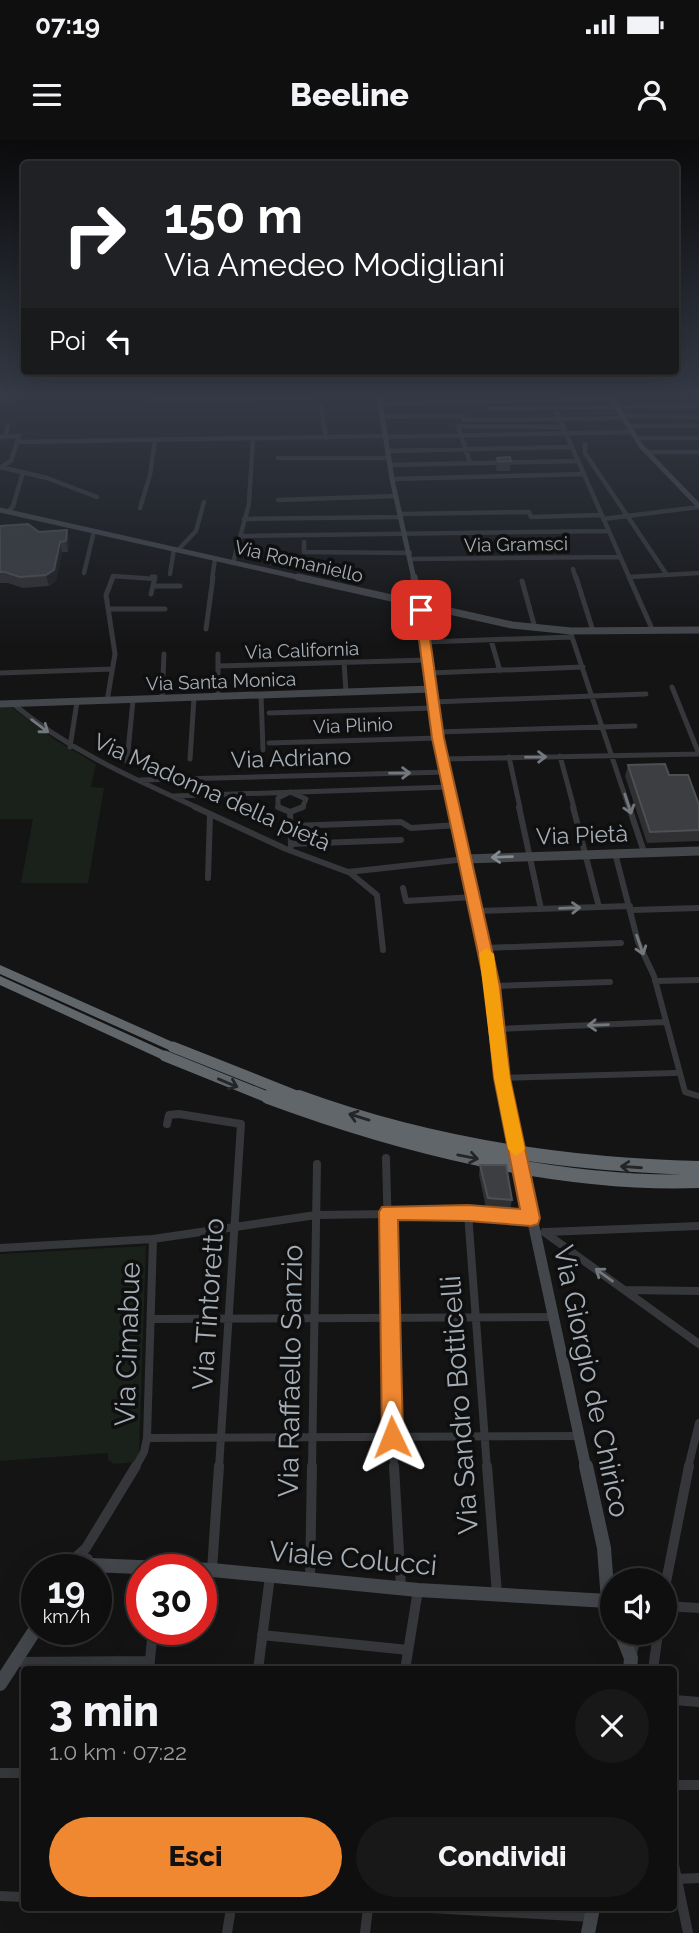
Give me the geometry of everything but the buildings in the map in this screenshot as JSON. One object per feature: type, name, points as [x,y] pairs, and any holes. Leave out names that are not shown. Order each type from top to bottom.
[{"type":"highway","points":[[0,969],[278,1104],[337,1124],[454,1155],[567,1173],[699,1181]]},
{"type":"highway","points":[[0,980],[169,1052],[281,1092],[422,1136],[579,1163],[699,1168]]},
{"type":"street","points":[[4,511],[13,506],[21,480]]},
{"type":"street","points":[[46,480],[97,497]]},
{"type":"street","points":[[140,508],[149,480]]},
{"type":"street","points":[[233,563],[249,503],[250,480]]},
{"type":"street","points":[[392,480],[421,608],[438,735],[493,986],[502,1078],[676,1073]]},
{"type":"street","points":[[586,480],[653,631]]},
{"type":"street","points":[[603,480],[667,575]]},
{"type":"street","points":[[674,480],[699,506]]},
{"type":"street","points":[[278,500],[396,496]]},
{"type":"street","points":[[170,574],[176,550],[196,531],[204,502]]},
{"type":"street","points":[[244,519],[529,512],[531,517],[602,517],[699,506]]},
{"type":"street","name":"Via Romaniello","points":[[4,511],[421,608],[535,628],[571,634],[593,631],[699,630]]},
{"type":"street","points":[[84,573],[94,531]]},
{"type":"street","points":[[240,536],[608,531]]},
{"type":"street","name":"Via Gramsci","points":[[304,542],[304,552],[411,556],[620,557]]},
{"type":"street","points":[[206,629],[215,559]]},
{"type":"street","points":[[573,569],[593,631]]},
{"type":"street","points":[[629,577],[699,573]]},
{"type":"street","points":[[107,701],[115,654],[106,595],[113,576],[155,577],[151,594]]},
{"type":"street","points":[[522,581],[535,628]]},
{"type":"street","points":[[153,586],[180,586]]},
{"type":"street","points":[[108,609],[165,609]]},
{"type":"street","points":[[426,642],[571,634],[644,852]]},
{"type":"street","points":[[491,640],[500,671]]},
{"type":"street","points":[[162,699],[164,654]]},
{"type":"street","points":[[218,654],[218,697]]},
{"type":"street","name":"Via California","points":[[218,666],[428,660]]},
{"type":"street","points":[[344,662],[346,692]]},
{"type":"street","points":[[430,673],[583,667]]},
{"type":"street","points":[[0,673],[112,669]]},
{"type":"street","points":[[443,759],[699,754],[672,687]]},
{"type":"street","name":"Via Santa Monica","points":[[0,704],[432,689]]},
{"type":"street","points":[[269,713],[646,694]]},
{"type":"street","points":[[261,695],[262,750]]},
{"type":"street","points":[[0,698],[12,704]]},
{"type":"street","points":[[190,759],[194,698]]},
{"type":"street","points":[[127,762],[134,700]]},
{"type":"street","points":[[70,747],[77,702]]},
{"type":"street","name":"Via Madonna della pietà","points":[[12,704],[70,747],[210,815],[348,872],[377,895],[383,950]]},
{"type":"street","name":"Via Plinio","points":[[269,743],[635,726]]},
{"type":"street","points":[[560,756],[599,907]]},
{"type":"street","points":[[509,757],[541,909]]},
{"type":"street","name":"Via Adriano","points":[[136,780],[447,772]]},
{"type":"street","points":[[290,775],[290,792]]},
{"type":"street","points":[[171,797],[450,787]]},
{"type":"street","points":[[290,792],[300,794],[307,802],[300,810],[281,810],[276,804],[278,798],[290,792]]},
{"type":"street","points":[[290,812],[291,848],[401,841]]},
{"type":"street","points":[[208,878],[210,815]]},
{"type":"street","points":[[291,825],[401,822],[411,828],[458,825]]},
{"type":"street","name":"Via Pietà","points":[[466,859],[699,850]]},
{"type":"street","points":[[615,853],[638,943],[655,981],[685,1092],[699,1096]]},
{"type":"street","name":"Via Madonna della pietà","points":[[348,872],[466,859]]},
{"type":"street","points":[[403,888],[406,901],[474,897]]},
{"type":"street","points":[[477,911],[599,907],[699,908]]},
{"type":"street","points":[[485,948],[621,943]]},
{"type":"street","points":[[655,981],[699,980]]},
{"type":"street","points":[[493,986],[610,982]]},
{"type":"street","points":[[497,1032],[666,1022]]},
{"type":"street","name":"Via Giorgio de Chirico","points":[[502,1078],[531,1218],[539,1232],[606,1568]]},
{"type":"street","name":"Via Tintoretto","points":[[167,1124],[169,1115],[179,1114],[242,1124],[213,1554]]},
{"type":"street","points":[[386,1158],[392,1437],[401,1587]]},
{"type":"street","name":"Via Raffaello Sanzio","points":[[310,1580],[317,1164]]},
{"type":"street","points":[[0,1248],[153,1239],[316,1215],[468,1213],[531,1218]]},
{"type":"street","name":"Via Sandro Botticelli","points":[[468,1213],[496,1594]]},
{"type":"street","points":[[539,1232],[699,1226]]},
{"type":"street","points":[[539,1232],[699,1344]]},
{"type":"street","name":"Via Cimabue","points":[[79,1554],[86,1548],[144,1452],[147,1438],[153,1239]]},
{"type":"street","points":[[624,1290],[699,1291]]},
{"type":"street","points":[[151,1319],[554,1317]]},
{"type":"street","points":[[668,1568],[679,1506],[699,1423]]},
{"type":"street","points":[[147,1438],[579,1436]]},
{"type":"street","name":"Viale Colucci","points":[[217,1570],[418,1590],[600,1603]]},
{"type":"street","points":[[258,1666],[270,1575]]},
{"type":"street","points":[[406,1666],[418,1590]]},
{"type":"street","points":[[677,1607],[699,1608]]},
{"type":"street","points":[[262,1635],[408,1650]]},
{"type":"street","points":[[0,1684],[25,1645]]},
{"type":"street","points":[[14,1662],[150,1665],[152,1645]]},
{"type":"street","points":[[625,1645],[631,1664]]},
{"type":"street","points":[[631,1664],[635,1645]]},
{"type":"street","points":[[654,1666],[656,1645]]},
{"type":"street","points":[[677,1700],[699,1702]]},
{"type":"street","points":[[0,1773],[21,1773]]},
{"type":"street","points":[[677,1785],[699,1785]]},
{"type":"street","points":[[688,1933],[677,1879],[699,1878]]},
{"type":"street","points":[[0,1896],[21,1897]]},
{"type":"street","points":[[227,1933],[231,1911]]},
{"type":"street","points":[[365,1933],[368,1911]]},
{"type":"street","points":[[474,1911],[590,1919]]},
{"type":"shaded area","points":[[10,706],[57,741],[96,764],[91,787],[104,788],[88,883],[21,883],[33,819],[0,819],[0,707]]},
{"type":"shaded area","points":[[146,1246],[139,1453],[136,1462],[114,1464],[108,1460],[108,1453],[0,1461],[0,1254]]},
{"type":"slow traffic","points":[[486,954],[493,986],[502,1078],[516,1149]]},
{"type":"route","points":[[392,1437],[388,1212],[468,1213],[531,1218],[502,1078],[493,986],[438,738],[426,642],[419,613],[421,610]]}]
